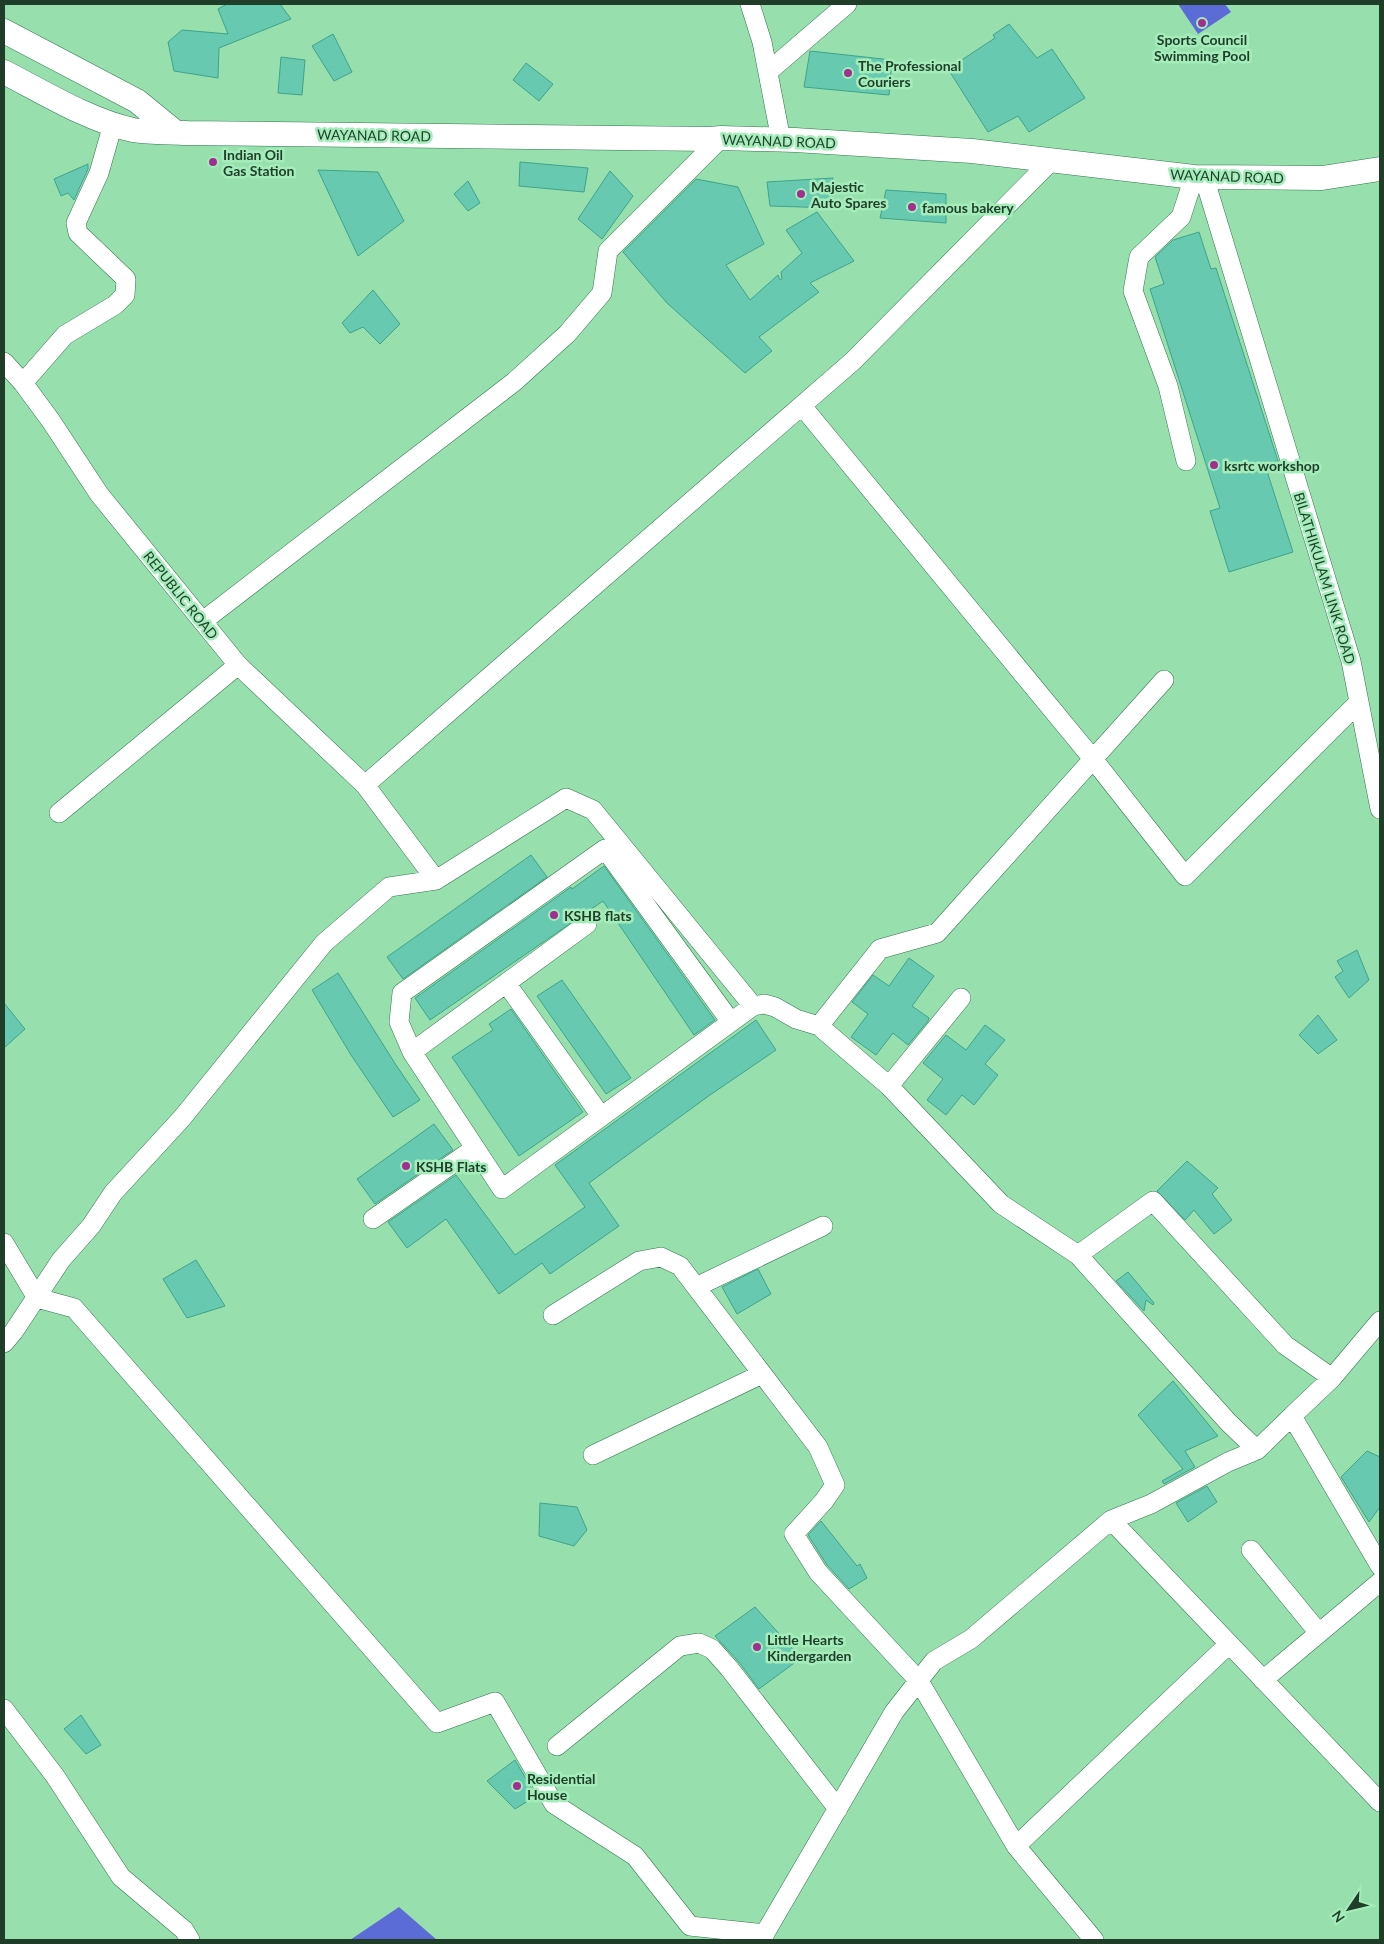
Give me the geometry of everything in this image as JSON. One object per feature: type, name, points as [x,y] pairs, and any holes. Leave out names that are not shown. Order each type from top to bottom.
[{"type":"main road","points":[[4,31],[137,101],[175,132]]},
{"type":"main road","name":"WAYANAD ROAD","points":[[4,72],[64,103],[113,124],[135,130],[781,140],[972,151],[1199,177],[1322,178],[1380,169]]},
{"type":"street","points":[[750,4],[762,42],[781,140]]},
{"type":"street","points":[[768,71],[847,4]]},
{"type":"street","points":[[23,383],[65,335],[115,305],[126,295],[126,279],[78,234],[76,223],[100,173],[113,124]]},
{"type":"street","points":[[204,621],[514,382],[567,334],[602,294],[608,251],[721,138]]},
{"type":"street","points":[[365,785],[853,361],[1052,160]]},
{"type":"street","points":[[1186,461],[1168,386],[1133,291],[1140,258],[1181,217],[1199,177]]},
{"type":"street","name":"BILATHIKULAM LINK ROAD","points":[[1199,177],[1350,661],[1380,809]]},
{"type":"street","name":"REPUBLIC ROAD","points":[[4,362],[23,383],[51,421],[99,494],[238,665],[365,785],[436,880]]},
{"type":"street","points":[[802,406],[1092,759],[1185,876],[1359,702]]},
{"type":"street","points":[[59,813],[238,665]]},
{"type":"street","points":[[819,1026],[880,949],[937,933],[1164,680]]},
{"type":"street","points":[[4,1343],[37,1298],[61,1260],[91,1226],[113,1193],[182,1118],[324,943],[389,887],[436,880],[566,798],[593,810],[752,1006]]},
{"type":"street","points":[[730,1022],[605,848],[402,994],[398,1022],[412,1052],[502,1189],[752,1006],[764,1004],[796,1019],[819,1026],[888,1086],[1002,1204],[1078,1254],[1228,1422],[1257,1450]]},
{"type":"street","points":[[412,1052],[587,924]]},
{"type":"street","points":[[506,983],[601,1116]]},
{"type":"street","points":[[888,1086],[961,998]]},
{"type":"street","points":[[373,1218],[475,1148]]},
{"type":"street","points":[[1078,1254],[1153,1201],[1284,1345],[1332,1378]]},
{"type":"street","points":[[696,1287],[823,1226]]},
{"type":"street","points":[[4,1243],[37,1298],[74,1308],[437,1723],[495,1702],[554,1804],[635,1856],[690,1926],[763,1937],[894,1712],[934,1661],[971,1638],[1111,1520],[1151,1504],[1228,1462],[1257,1450],[1332,1378],[1380,1321]]},
{"type":"street","points":[[553,1315],[639,1261],[661,1257],[680,1266],[818,1448],[835,1485],[824,1501],[794,1534],[818,1572],[919,1681],[1016,1846],[1094,1940]]},
{"type":"street","points":[[593,1455],[762,1374]]},
{"type":"street","points":[[1292,1416],[1380,1566]]},
{"type":"street","points":[[1111,1520],[1380,1802]]},
{"type":"street","points":[[1251,1550],[1319,1633]]},
{"type":"street","points":[[1263,1680],[1380,1582]]},
{"type":"street","points":[[557,1746],[680,1646],[699,1642],[712,1649],[729,1668],[838,1809]]},
{"type":"street","points":[[1016,1846],[1230,1644]]},
{"type":"street","points":[[4,1709],[55,1776],[121,1877],[184,1930],[190,1940]]},
{"type":"water","name":"Sports Council Swimming Pool","points":[[1178,4],[1225,4],[1231,12],[1198,34]]},
{"type":"water","points":[[399,1907],[437,1940],[350,1940]]},
{"type":"building","points":[[227,4],[280,4],[291,19],[219,48],[218,78],[174,71],[168,42],[182,30],[228,34],[218,9]]},
{"type":"building","points":[[1009,24],[1037,58],[1052,49],[1085,98],[1029,132],[1018,116],[988,132],[948,69],[995,38],[993,35]]},
{"type":"building","points":[[333,34],[352,72],[334,81],[312,46]]},
{"type":"building","name":"The Professional Couriers","points":[[810,51],[892,60],[889,95],[804,87]]},
{"type":"building","points":[[281,57],[305,60],[302,95],[278,93]]},
{"type":"building","points":[[526,63],[553,84],[539,101],[513,80]]},
{"type":"building","points":[[520,162],[588,168],[584,192],[519,186]]},
{"type":"building","points":[[88,164],[88,169],[74,200],[68,193],[61,196],[54,179]]},
{"type":"building","points":[[318,170],[378,172],[404,221],[358,256]]},
{"type":"building","points":[[610,171],[633,196],[602,239],[578,219]]},
{"type":"building","name":"Majestic Auto Spares","points":[[833,178],[832,208],[770,206],[767,182]]},
{"type":"building","points":[[696,179],[738,187],[764,244],[726,265],[750,300],[778,275],[780,280],[782,279],[781,272],[802,253],[786,230],[817,212],[854,261],[810,283],[819,292],[759,337],[772,351],[745,373],[667,303],[623,252]]},
{"type":"building","points":[[468,181],[480,203],[468,211],[454,194]]},
{"type":"building","points":[[886,190],[946,194],[946,223],[880,218]]},
{"type":"building","points":[[1199,232],[1211,269],[1216,268],[1279,464],[1266,468],[1293,552],[1229,572],[1210,511],[1220,508],[1150,289],[1164,284],[1155,257],[1173,240]]},
{"type":"building","points":[[373,290],[400,324],[380,344],[363,327],[350,333],[342,323]]},
{"type":"building","points":[[531,855],[547,877],[403,979],[387,957]]},
{"type":"building","points":[[604,866],[715,1020],[694,1035],[603,901],[430,1020],[415,998],[571,887],[572,889]]},
{"type":"building","points":[[1357,950],[1369,980],[1349,998],[1335,977],[1343,971],[1337,961]]},
{"type":"building","points":[[909,958],[934,976],[912,1006],[929,1018],[928,1021],[908,1045],[893,1033],[876,1055],[851,1037],[868,1014],[852,1002],[873,975],[889,986]]},
{"type":"building","points":[[338,973],[420,1100],[393,1117],[351,1055],[312,990]]},
{"type":"building","points":[[562,980],[631,1078],[606,1094],[537,996]]},
{"type":"building","points":[[4,1003],[25,1029],[4,1048]]},
{"type":"building","points":[[511,1009],[583,1112],[519,1156],[452,1057],[493,1030],[489,1024]]},
{"type":"building","points":[[1318,1015],[1337,1040],[1318,1054],[1299,1035]]},
{"type":"building","points":[[756,1020],[776,1050],[710,1095],[589,1183],[619,1226],[550,1274],[542,1263],[499,1294],[446,1219],[407,1248],[388,1222],[456,1175],[515,1255],[585,1207],[555,1165]]},
{"type":"building","points":[[985,1025],[1005,1040],[985,1064],[998,1075],[974,1105],[962,1095],[946,1115],[927,1100],[943,1079],[923,1063],[946,1035],[966,1050]]},
{"type":"building","name":"KSHB Flats","points":[[434,1124],[453,1150],[375,1204],[357,1179]]},
{"type":"building","points":[[1187,1161],[1218,1188],[1212,1194],[1232,1220],[1214,1234],[1194,1210],[1185,1220],[1157,1191]]},
{"type":"building","points":[[196,1260],[225,1306],[187,1318],[163,1279]]},
{"type":"building","points":[[758,1269],[771,1294],[737,1314],[722,1287]]},
{"type":"building","points":[[1128,1272],[1154,1303],[1153,1305],[1146,1300],[1144,1311],[1116,1281]]},
{"type":"building","points":[[1173,1381],[1218,1436],[1185,1451],[1195,1467],[1164,1484],[1162,1481],[1183,1469],[1138,1415]]},
{"type":"building","points":[[1367,1451],[1380,1457],[1380,1507],[1369,1522],[1341,1477]]},
{"type":"building","points":[[1207,1486],[1217,1502],[1188,1522],[1176,1503]]},
{"type":"building","points":[[540,1503],[577,1507],[587,1530],[574,1546],[539,1536]]},
{"type":"building","points":[[821,1521],[857,1566],[860,1564],[867,1578],[849,1589],[827,1565],[808,1535]]},
{"type":"building","name":"Little Hearts Kindergarden","points":[[755,1607],[801,1658],[759,1689],[738,1661],[715,1636]]},
{"type":"building","points":[[81,1715],[101,1745],[86,1754],[64,1729]]},
{"type":"building","name":"Residential House","points":[[515,1760],[536,1796],[515,1809],[487,1781]]},
{"type":"place","name":"Sports Council Swimming Pool","points":[[1202,23]]},
{"type":"place","name":"The Professional Couriers","points":[[848,73]]},
{"type":"place","name":"Indian Oil Gas Station","points":[[213,162]]},
{"type":"place","name":"Majestic Auto Spares","points":[[801,194]]},
{"type":"place","name":"famous bakery","points":[[912,207]]},
{"type":"place","name":"ksrtc workshop","points":[[1214,465]]},
{"type":"place","name":"KSHB flats","points":[[554,915]]},
{"type":"place","name":"KSHB Flats","points":[[406,1166]]},
{"type":"place","name":"Little Hearts Kindergarden","points":[[757,1647]]},
{"type":"place","name":"Residential House","points":[[517,1786]]}]
